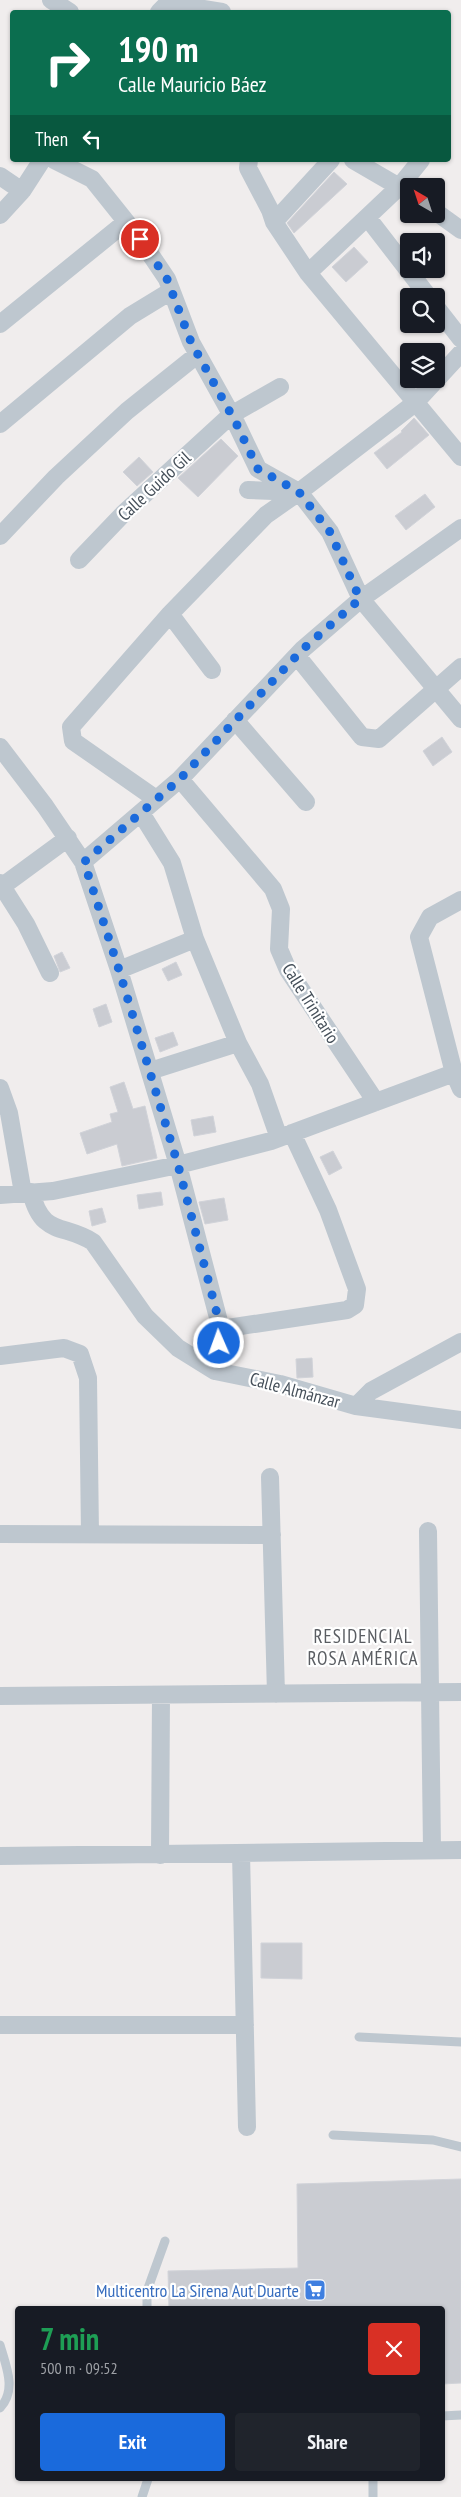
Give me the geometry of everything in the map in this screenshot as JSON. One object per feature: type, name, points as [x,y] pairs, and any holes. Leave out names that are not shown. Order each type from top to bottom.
[{"type":"street","points":[[51,0],[67,10]]},
{"type":"street","points":[[161,10],[168,2],[211,10]]},
{"type":"street","points":[[0,215],[22,191],[41,162]]},
{"type":"street","points":[[58,162],[92,179],[126,222],[167,279],[198,355],[231,414],[258,469],[299,492],[330,532],[360,599],[461,719]]},
{"type":"street","points":[[248,162],[248,168],[270,210],[274,222],[308,273],[461,457]]},
{"type":"street","points":[[274,222],[329,162]]},
{"type":"street","points":[[357,162],[400,187]]},
{"type":"street","points":[[410,178],[420,162]]},
{"type":"street","points":[[0,176],[22,191]]},
{"type":"street","points":[[308,273],[366,217],[400,192]]},
{"type":"street","points":[[366,217],[422,288]]},
{"type":"street","points":[[445,218],[461,230]]},
{"type":"street","points":[[0,324],[126,222]]},
{"type":"street","points":[[0,424],[130,316],[171,291]]},
{"type":"street","points":[[445,319],[461,339]]},
{"type":"street","points":[[156,799],[73,741],[71,726],[170,614],[266,515],[299,492],[415,402],[461,354]]},
{"type":"street","points":[[0,536],[56,477],[127,411],[198,355]]},
{"type":"street","name":"Calle Guido Gil","points":[[79,560],[123,514],[231,414],[280,387]]},
{"type":"street","points":[[248,490],[299,492]]},
{"type":"street","points":[[84,862],[180,779],[296,656],[360,599],[461,528]]},
{"type":"street","points":[[170,614],[212,670]]},
{"type":"street","points":[[296,656],[362,737],[379,739],[461,667]]},
{"type":"street","points":[[235,720],[306,802]]},
{"type":"street","points":[[0,747],[84,862],[178,1165],[221,1329],[215,1371]]},
{"type":"street","name":"Calle Trinitario","points":[[180,779],[273,889],[281,909],[279,949],[288,970],[376,1102]]},
{"type":"street","points":[[140,813],[172,863],[195,939],[238,1044],[286,1136],[328,1210],[357,1289],[355,1305],[347,1310],[221,1329]]},
{"type":"street","points":[[50,973],[26,924],[1,886],[68,838]]},
{"type":"street","points":[[0,1195],[53,1190],[178,1165],[286,1136],[376,1102],[458,1081],[419,937],[430,917],[461,900]]},
{"type":"street","points":[[119,970],[195,939]]},
{"type":"street","points":[[150,1071],[238,1044]]},
{"type":"street","name":"Calle Almánzar","points":[[0,1088],[9,1113],[27,1193],[43,1220],[57,1229],[84,1236],[92,1242],[145,1316],[178,1348],[215,1371],[280,1384],[356,1406],[461,1420]]},
{"type":"street","points":[[356,1406],[371,1391],[461,1342]]},
{"type":"street","points":[[0,1356],[64,1348],[80,1354],[88,1378],[90,1534]]},
{"type":"street","points":[[270,1477],[276,1694]]},
{"type":"street","points":[[428,1531],[432,1850]]},
{"type":"street","points":[[0,1534],[272,1535]]},
{"type":"street","points":[[0,1696],[430,1694],[461,1692]]},
{"type":"street","points":[[160,1855],[161,1696]]},
{"type":"street","points":[[0,1856],[461,1850]]},
{"type":"street","points":[[241,1853],[248,2127]]},
{"type":"street","points":[[0,2025],[245,2024]]},
{"type":"lane","points":[[359,2037],[461,2042]]},
{"type":"lane","points":[[334,2134],[433,2140],[461,2146]]},
{"type":"lane","points":[[147,2306],[147,2291],[165,2241]]},
{"type":"lane","points":[[0,2345],[10,2381],[7,2400],[0,2408]]},
{"type":"lane","points":[[445,2416],[461,2415]]},
{"type":"lane","points":[[142,2497],[147,2481]]},
{"type":"lane","points":[[373,2481],[373,2497]]},
{"type":"building","points":[[334,172],[347,184],[294,233],[287,223]]},
{"type":"building","points":[[354,247],[368,262],[346,282],[332,267]]},
{"type":"building","points":[[414,418],[429,435],[387,469],[374,453],[402,432]]},
{"type":"building","points":[[221,439],[238,456],[198,497],[178,478]]},
{"type":"building","points":[[139,457],[153,472],[137,486],[123,472]]},
{"type":"building","points":[[425,494],[435,507],[406,530],[395,516]]},
{"type":"building","points":[[442,737],[452,752],[433,766],[423,751]]},
{"type":"building","points":[[62,952],[70,968],[60,972],[54,956]]},
{"type":"building","points":[[176,962],[182,975],[168,981],[162,969]]},
{"type":"building","points":[[106,1004],[112,1022],[99,1027],[93,1009]]},
{"type":"building","points":[[173,1032],[178,1045],[160,1052],[155,1038]]},
{"type":"building","points":[[124,1082],[133,1109],[145,1106],[157,1158],[122,1166],[117,1144],[87,1154],[80,1133],[112,1122],[110,1114],[118,1112],[110,1087]]},
{"type":"building","points":[[213,1116],[216,1132],[194,1136],[191,1120]]},
{"type":"building","points":[[333,1151],[342,1168],[329,1175],[320,1157]]},
{"type":"building","points":[[161,1192],[163,1205],[139,1209],[137,1195]]},
{"type":"building","points":[[224,1198],[228,1220],[205,1224],[199,1202]]},
{"type":"building","points":[[102,1208],[106,1222],[92,1226],[89,1211]]},
{"type":"building","points":[[312,1358],[313,1377],[297,1378],[296,1359]]},
{"type":"building","points":[[261,1943],[302,1943],[302,1979],[261,1978]]},
{"type":"building","name":"Multicentro La Sirena Aut Duarte","points":[[461,2179],[461,2383],[445,2384],[445,2306],[169,2306],[168,2271],[298,2268],[297,2184]]},
{"type":"place","name":"Multicentro La Sirena Aut Duarte","points":[[315,2290]]},
{"type":"district","name":"RESIDENCIAL ROSA AMÉRICA","points":[[363,1647]]},
{"type":"route","points":[[140,239],[167,279],[191,342],[236,423],[258,469],[299,492],[330,532],[360,599],[303,649],[180,779],[84,862],[178,1165],[221,1329],[219,1343]]}]
